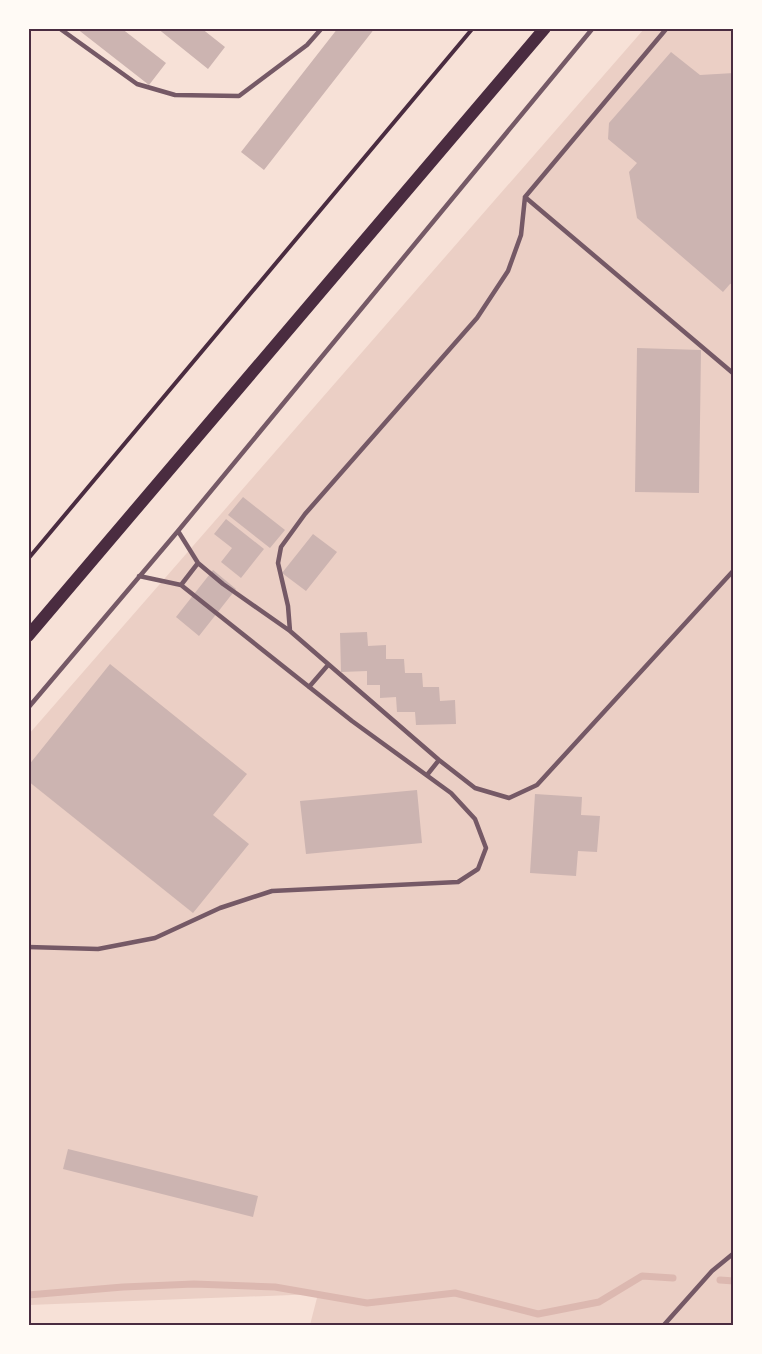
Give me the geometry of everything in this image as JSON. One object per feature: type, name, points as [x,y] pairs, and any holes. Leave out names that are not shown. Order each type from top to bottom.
[{"type":"main road","points":[[28,636],[544,28]]},
{"type":"lane","points":[[58,28],[137,84],[175,95],[239,96],[307,45],[322,28]]},
{"type":"lane","points":[[28,708],[178,531],[592,28]]},
{"type":"lane","points":[[290,632],[288,606],[278,563],[281,547],[313,505],[477,318],[508,271],[521,235],[525,197],[667,28]]},
{"type":"lane","points":[[525,197],[734,374]]},
{"type":"lane","points":[[178,531],[198,563],[223,584],[290,632],[439,760],[475,788],[510,798],[537,785],[734,570]]},
{"type":"lane","points":[[181,585],[198,563]]},
{"type":"lane","points":[[28,947],[98,949],[155,938],[220,908],[272,891],[459,882],[478,869],[486,848],[475,819],[451,793],[393,752],[181,585],[139,576]]},
{"type":"lane","points":[[309,687],[328,665]]},
{"type":"lane","points":[[427,775],[439,760]]},
{"type":"lane","points":[[663,1326],[711,1271],[734,1252]]},
{"type":"path","points":[[28,559],[473,28]]},
{"type":"shaded area","points":[[644,29],[733,29],[733,1325],[310,1325],[318,1294],[29,1305],[29,734]]},
{"type":"building","points":[[76,28],[121,28],[166,63],[149,85]]},
{"type":"building","points":[[157,28],[201,28],[225,47],[208,69]]},
{"type":"building","points":[[338,28],[375,28],[264,170],[241,152]]},
{"type":"building","points":[[671,52],[700,75],[734,73],[734,283],[723,292],[637,218],[629,172],[637,163],[608,139],[609,123]]},
{"type":"building","points":[[637,348],[701,350],[699,493],[635,492]]},
{"type":"building","points":[[243,497],[285,530],[270,548],[228,515]]},
{"type":"building","points":[[226,519],[264,549],[241,578],[221,562],[232,548],[214,534]]},
{"type":"building","points":[[313,534],[337,552],[306,591],[282,573]]},
{"type":"building","points":[[213,570],[236,589],[199,636],[176,617]]},
{"type":"building","points":[[367,632],[368,646],[386,645],[386,659],[404,659],[405,673],[422,673],[423,687],[439,687],[440,701],[455,700],[456,724],[416,725],[415,712],[397,712],[396,697],[380,698],[380,685],[367,685],[367,671],[341,672],[340,633]]},
{"type":"building","points":[[110,664],[247,774],[213,815],[249,844],[193,913],[28,781],[28,766]]},
{"type":"building","points":[[417,790],[422,843],[306,854],[300,801]]},
{"type":"building","points":[[535,794],[582,797],[581,815],[600,816],[597,852],[578,851],[576,876],[530,873]]},
{"type":"building","points":[[68,1149],[258,1196],[253,1217],[63,1169]]},
{"type":"waterway","points":[[28,1295],[194,1284],[275,1287],[367,1303],[455,1293],[538,1314],[599,1302],[642,1276],[673,1278]]},
{"type":"waterway","points":[[720,1280],[734,1281]]}]
